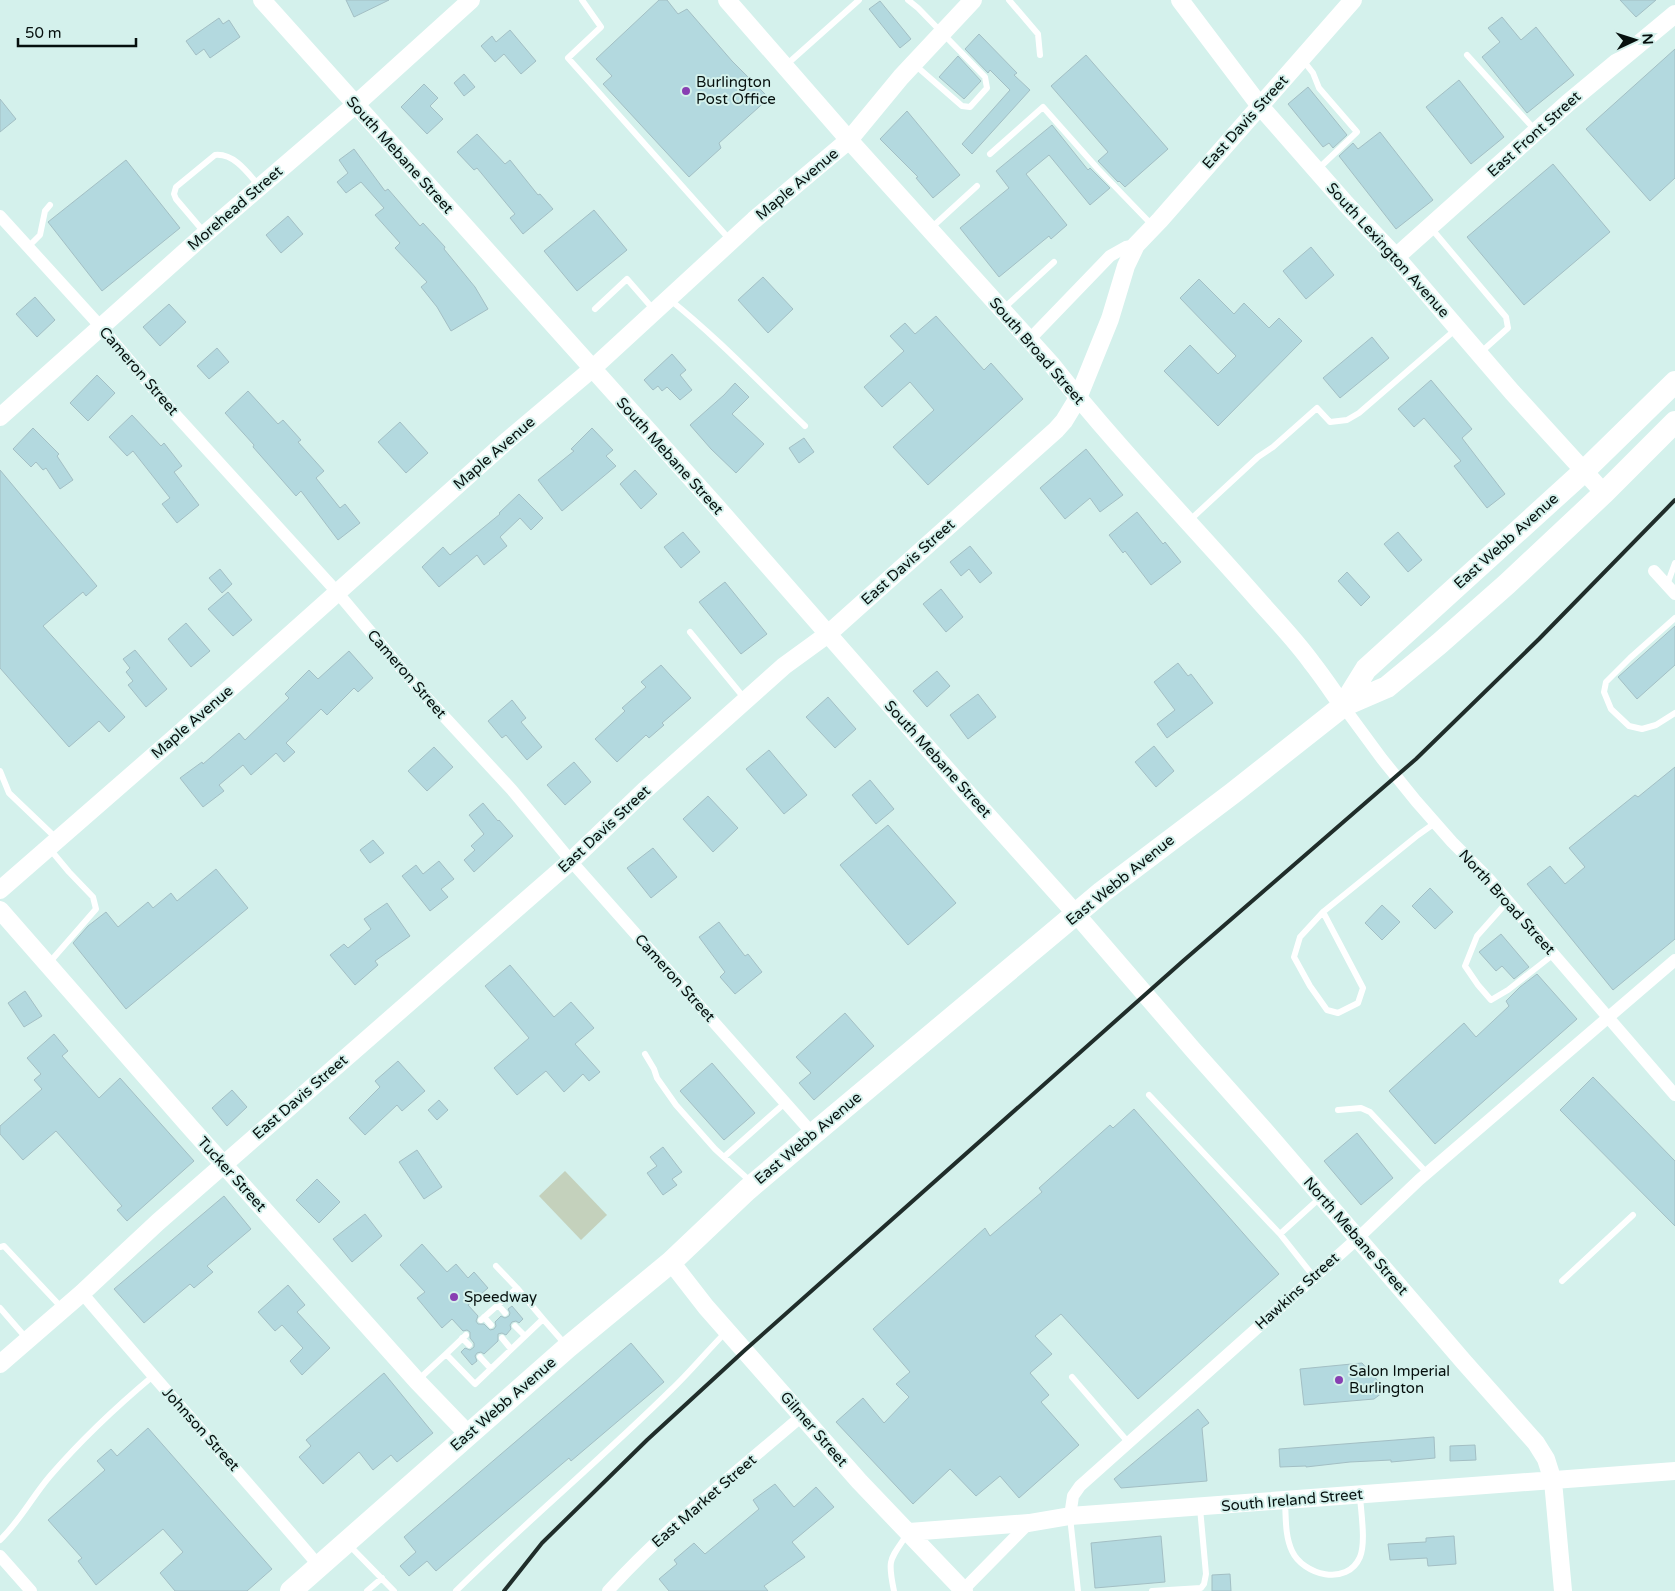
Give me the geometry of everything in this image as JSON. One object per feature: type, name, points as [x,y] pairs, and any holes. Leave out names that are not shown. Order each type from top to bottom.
[{"type":"highway","name":"East Webb Avenue","points":[[1343,706],[1366,669],[1583,472],[1675,382]]},
{"type":"highway","name":"East Webb Avenue","points":[[291,1591],[568,1347],[671,1262],[754,1184],[1076,914],[1343,706],[1387,687],[1439,644],[1507,584],[1604,493],[1675,422]]},
{"type":"street","name":"South Mebane Street","points":[[262,0],[716,506],[1076,914]]},
{"type":"street","name":"Morehead Street","points":[[0,417],[205,234],[355,105],[471,0]]},
{"type":"street","name":"South Broad Street","points":[[727,0],[784,67],[1052,365],[1128,455],[1189,521],[1312,662],[1343,706]]},
{"type":"street","name":"Maple Avenue","points":[[0,890],[180,733],[508,440],[592,369],[788,190],[849,140],[914,64],[973,0]]},
{"type":"street","name":"South Lexington Avenue","points":[[1180,0],[1260,106],[1316,171],[1396,257],[1583,472],[1604,493]]},
{"type":"street","name":"East Davis Street","points":[[0,1364],[82,1293],[158,1222],[570,861],[644,791],[784,666],[828,634],[1056,430],[1078,398],[1110,319],[1126,266],[1136,245],[1353,0]]},
{"type":"street","name":"East Front Street","points":[[1396,257],[1536,132],[1675,14]]},
{"type":"street","name":"Cameron Street","points":[[0,216],[101,327],[173,412],[337,592],[415,684],[512,790],[570,861],[813,1134]]},
{"type":"street","name":"East Davis Street","points":[[1029,340],[1110,256],[1126,247],[1136,245]]},
{"type":"street","points":[[1654,572],[1671,590]]},
{"type":"street","name":"North Broad Street","points":[[1343,706],[1382,759],[1435,823],[1508,901],[1675,1095]]},
{"type":"street","name":"Tucker Street","points":[[0,910],[417,1381],[468,1434]]},
{"type":"street","name":"North Mebane Street","points":[[1076,914],[1464,1362],[1536,1442],[1546,1459],[1553,1481],[1563,1591]]},
{"type":"street","name":"Hawkins Street","points":[[1070,1516],[1073,1496],[1080,1486],[1358,1238],[1427,1173],[1675,960]]},
{"type":"street","name":"Gilmer Street","points":[[671,1262],[706,1308],[803,1415],[858,1480],[964,1590]]},
{"type":"street","name":"Johnson Street","points":[[82,1293],[319,1566]]},
{"type":"street","name":"East Market Street","points":[[608,1591],[683,1518],[803,1415]]},
{"type":"street","name":"South Ireland Street","points":[[909,1532],[1028,1523],[1070,1516],[1675,1471]]},
{"type":"street","points":[[964,1590],[1028,1523]]},
{"type":"street","points":[[1,1560],[31,1591]]},
{"type":"lane","points":[[582,0],[601,27],[568,58],[731,241]]},
{"type":"lane","points":[[784,67],[859,0]]},
{"type":"lane","points":[[908,0],[943,32],[985,77],[987,88],[970,108],[962,106],[914,64]]},
{"type":"lane","points":[[1009,0],[1038,34],[1040,55]]},
{"type":"lane","points":[[1467,56],[1536,132]]},
{"type":"lane","points":[[1301,59],[1313,73],[1319,88],[1357,132],[1316,171]]},
{"type":"lane","points":[[990,154],[1043,107],[1153,227]]},
{"type":"lane","points":[[205,234],[176,198],[174,194],[176,187],[216,155],[221,154],[241,166],[260,186]]},
{"type":"lane","points":[[930,229],[977,186]]},
{"type":"lane","points":[[28,247],[40,235],[45,211],[50,205]]},
{"type":"lane","points":[[1430,227],[1506,317],[1508,328],[1480,353]]},
{"type":"lane","points":[[1002,310],[1054,262]]},
{"type":"lane","points":[[595,309],[627,279],[655,311]]},
{"type":"lane","points":[[668,298],[722,344],[805,426]]},
{"type":"lane","points":[[1189,521],[1258,457],[1273,447],[1317,408],[1330,422],[1347,420],[1360,413],[1458,328]]},
{"type":"lane","points":[[1671,590],[1675,563]]},
{"type":"lane","points":[[1675,618],[1606,682],[1604,692],[1611,709],[1629,726],[1642,728],[1656,725],[1675,713]]},
{"type":"lane","points":[[690,632],[746,700]]},
{"type":"lane","points":[[0,771],[9,793],[53,843],[93,897],[96,909],[48,964]]},
{"type":"lane","points":[[1323,912],[1363,988],[1358,1003],[1338,1013],[1328,1010],[1310,986],[1294,957],[1300,937],[1323,912],[1435,823]]},
{"type":"lane","points":[[1508,901],[1477,936],[1466,966],[1478,985],[1491,1000],[1508,990],[1554,954]]},
{"type":"lane","points":[[645,1054],[657,1078],[676,1105],[724,1157],[754,1184]]},
{"type":"lane","points":[[1149,1095],[1280,1234],[1314,1276]]},
{"type":"lane","points":[[724,1157],[785,1103]]},
{"type":"lane","points":[[1338,1110],[1361,1108],[1370,1112],[1427,1173]]},
{"type":"lane","points":[[1280,1234],[1322,1196]]},
{"type":"lane","points":[[1562,1281],[1633,1215]]},
{"type":"lane","points":[[0,1247],[4,1246],[63,1310]]},
{"type":"lane","points":[[496,1266],[568,1347]]},
{"type":"lane","points":[[491,1325],[483,1319],[516,1288]]},
{"type":"lane","points":[[498,1305],[505,1313]]},
{"type":"lane","points":[[0,1308],[28,1340]]},
{"type":"lane","points":[[446,1354],[475,1384],[543,1319]]},
{"type":"lane","points":[[515,1326],[525,1336]]},
{"type":"lane","points":[[456,1591],[508,1540],[582,1474],[671,1390],[727,1330]]},
{"type":"lane","points":[[417,1381],[464,1336],[469,1345]]},
{"type":"lane","points":[[502,1338],[511,1349]]},
{"type":"lane","points":[[480,1357],[491,1368]]},
{"type":"lane","points":[[0,1540],[16,1524],[44,1482],[72,1450],[153,1376]]},
{"type":"lane","points":[[1072,1377],[1128,1442]]},
{"type":"lane","points":[[1284,1501],[1287,1539],[1293,1553],[1303,1564],[1316,1573],[1331,1575],[1344,1573],[1360,1557],[1363,1542],[1360,1494]]},
{"type":"lane","points":[[1152,1591],[1201,1588],[1204,1584],[1206,1574],[1200,1507]]},
{"type":"lane","points":[[1070,1516],[1078,1591]]},
{"type":"lane","points":[[894,1591],[889,1569],[891,1559],[909,1532]]},
{"type":"lane","points":[[346,1542],[394,1591]]},
{"type":"lane","points":[[368,1591],[382,1578]]},
{"type":"green space","points":[[565,1171],[607,1215],[581,1240],[539,1196]]},
{"type":"building","points":[[346,0],[389,0],[354,17]]},
{"type":"building","name":"Burlington Post Office","points":[[659,0],[667,0],[678,14],[687,9],[732,61],[769,98],[719,143],[721,148],[689,177],[603,84],[612,76],[596,59]]},
{"type":"building","points":[[1620,0],[1656,0],[1636,17]]},
{"type":"building","points":[[880,1],[911,39],[900,48],[869,9]]},
{"type":"building","points":[[1502,17],[1521,40],[1536,27],[1574,75],[1527,113],[1482,57],[1500,42],[1488,28]]},
{"type":"building","points":[[219,18],[223,24],[229,20],[240,37],[210,58],[204,49],[196,55],[186,41]]},
{"type":"building","points":[[510,30],[536,61],[521,74],[504,54],[495,62],[481,46],[492,36],[496,42]]},
{"type":"building","points":[[979,34],[1017,73],[1014,75],[1030,90],[972,154],[962,144],[1010,90],[990,70],[988,73],[965,49]]},
{"type":"building","points":[[1675,49],[1675,178],[1650,201],[1586,129]]},
{"type":"building","points":[[1086,55],[1168,149],[1125,187],[1098,161],[1108,152],[1051,86]]},
{"type":"building","points":[[958,56],[981,81],[964,99],[939,77]]},
{"type":"building","points":[[464,74],[475,87],[464,96],[454,83]]},
{"type":"building","points":[[1459,80],[1504,137],[1471,164],[1426,107]]},
{"type":"building","points":[[424,84],[438,98],[430,106],[443,119],[427,134],[401,107]]},
{"type":"building","points":[[1308,87],[1347,135],[1333,148],[1329,143],[1323,147],[1288,104]]},
{"type":"building","points":[[0,99],[16,119],[0,132]]},
{"type":"building","points":[[907,111],[960,175],[933,198],[916,178],[918,177],[880,139]]},
{"type":"building","points":[[1052,125],[1088,170],[1090,168],[1110,188],[1090,205],[1049,155],[1026,174],[1067,225],[1051,239],[1049,236],[999,277],[960,228],[1009,188],[996,171]]},
{"type":"building","points":[[1380,132],[1433,200],[1396,229],[1339,156],[1353,143],[1358,149]]},
{"type":"building","points":[[477,134],[505,164],[510,160],[538,195],[540,194],[553,209],[523,234],[510,218],[515,214],[477,168],[474,170],[457,152]]},
{"type":"building","points":[[354,149],[385,191],[388,189],[420,226],[423,223],[445,247],[444,249],[475,287],[488,309],[451,331],[437,307],[421,287],[427,282],[395,248],[400,243],[375,215],[384,208],[361,182],[346,193],[337,182],[348,173],[339,160]]},
{"type":"building","points":[[126,160],[180,228],[102,291],[48,222]]},
{"type":"building","points":[[1553,164],[1610,232],[1524,305],[1467,237]]},
{"type":"building","points":[[594,210],[627,250],[577,291],[544,251]]},
{"type":"building","points":[[288,216],[303,234],[281,253],[266,235]]},
{"type":"building","points":[[1311,247],[1334,275],[1306,299],[1283,271]]},
{"type":"building","points":[[763,277],[793,309],[768,333],[738,300]]},
{"type":"building","points":[[1199,279],[1234,314],[1244,303],[1269,328],[1279,318],[1302,341],[1218,426],[1164,371],[1190,345],[1218,374],[1236,356],[1180,298]]},
{"type":"building","points":[[35,297],[55,320],[37,337],[16,314]]},
{"type":"building","points":[[169,304],[186,322],[160,346],[143,327]]},
{"type":"building","points":[[936,316],[984,370],[991,363],[1023,399],[928,485],[893,447],[934,410],[910,382],[882,407],[864,387],[904,351],[890,336],[905,323],[915,334]]},
{"type":"building","points":[[1372,337],[1389,358],[1340,398],[1323,378]]},
{"type":"building","points":[[217,348],[229,362],[209,379],[197,366]]},
{"type":"building","points":[[672,354],[686,370],[680,375],[692,390],[680,400],[667,387],[662,391],[658,386],[653,390],[644,380]]},
{"type":"building","points":[[97,375],[115,393],[88,421],[70,403]]},
{"type":"building","points":[[1431,380],[1472,429],[1462,438],[1505,494],[1487,508],[1454,466],[1461,461],[1424,418],[1414,427],[1398,409]]},
{"type":"building","points":[[735,383],[749,397],[732,414],[764,444],[736,473],[690,425]]},
{"type":"building","points":[[248,391],[278,424],[283,420],[301,440],[298,442],[324,471],[316,478],[340,508],[345,504],[360,523],[338,540],[301,491],[296,496],[225,413]]},
{"type":"building","points":[[132,415],[161,446],[164,443],[182,466],[174,472],[199,505],[177,523],[162,504],[170,498],[133,451],[127,456],[109,437]]},
{"type":"building","points":[[400,422],[428,453],[406,473],[378,442]]},
{"type":"building","points":[[33,428],[59,454],[57,456],[73,480],[60,489],[46,468],[43,470],[36,462],[31,467],[13,449]]},
{"type":"building","points":[[592,428],[613,450],[606,456],[616,466],[562,511],[538,480],[574,451],[571,449]]},
{"type":"building","points":[[804,438],[814,452],[799,463],[789,448]]},
{"type":"building","points":[[1086,449],[1123,495],[1100,512],[1090,498],[1065,519],[1040,488]]},
{"type":"building","points":[[0,470],[97,586],[86,596],[83,592],[43,626],[125,717],[109,732],[99,721],[69,747],[0,668]]},
{"type":"building","points":[[635,470],[657,494],[641,509],[620,484]]},
{"type":"building","points":[[519,494],[543,518],[531,530],[520,518],[500,537],[507,546],[484,565],[477,555],[439,587],[422,567],[443,547],[450,555],[500,514]]},
{"type":"building","points":[[1137,512],[1163,544],[1165,542],[1181,562],[1151,585],[1125,551],[1123,553],[1109,535]]},
{"type":"building","points":[[683,532],[700,552],[681,568],[664,547]]},
{"type":"building","points":[[1398,532],[1422,560],[1408,572],[1384,544]]},
{"type":"building","points":[[970,546],[992,573],[980,583],[969,569],[961,576],[950,562]]},
{"type":"building","points":[[220,569],[232,584],[222,593],[209,578]]},
{"type":"building","points":[[1347,572],[1370,597],[1361,606],[1338,581]]},
{"type":"building","points":[[725,582],[767,634],[741,654],[699,602]]},
{"type":"building","points":[[941,589],[963,617],[946,632],[923,604]]},
{"type":"building","points":[[228,592],[252,620],[233,636],[208,609]]},
{"type":"building","points":[[186,623],[210,651],[191,667],[168,639]]},
{"type":"building","points":[[1675,626],[1675,665],[1637,699],[1618,677]]},
{"type":"building","points":[[135,650],[167,689],[146,707],[128,685],[133,681],[126,672],[130,668],[123,659]]},
{"type":"building","points":[[349,651],[373,678],[358,692],[354,688],[327,715],[321,709],[286,743],[295,752],[284,762],[276,753],[251,775],[243,765],[219,785],[224,791],[203,807],[180,778],[202,762],[203,764],[239,733],[245,740],[289,698],[285,694],[309,670],[318,679]]},
{"type":"building","points":[[1178,663],[1188,676],[1191,674],[1213,703],[1167,738],[1157,724],[1175,710],[1154,682]]},
{"type":"building","points":[[661,665],[691,698],[662,723],[664,725],[649,738],[646,735],[617,762],[595,739],[625,711],[622,708],[646,687],[641,682]]},
{"type":"building","points":[[937,671],[950,686],[927,707],[913,691]]},
{"type":"building","points":[[978,694],[996,717],[968,739],[950,715]]},
{"type":"building","points":[[828,697],[856,729],[835,748],[806,717]]},
{"type":"building","points":[[512,700],[526,718],[521,722],[542,747],[527,760],[506,735],[502,738],[488,721]]},
{"type":"building","points":[[1154,746],[1174,771],[1156,787],[1135,762]]},
{"type":"building","points":[[434,747],[453,767],[427,791],[408,771]]},
{"type":"building","points":[[769,750],[807,795],[784,814],[746,769]]},
{"type":"building","points":[[574,762],[591,782],[565,805],[547,785]]},
{"type":"building","points":[[1675,767],[1675,939],[1613,990],[1527,884],[1550,866],[1565,884],[1585,867],[1569,848],[1635,795],[1638,797]]},
{"type":"building","points":[[870,780],[894,809],[876,824],[852,795]]},
{"type":"building","points":[[708,796],[738,828],[713,852],[683,819]]},
{"type":"building","points":[[483,803],[513,836],[474,872],[464,860],[475,850],[471,846],[484,834],[469,815]]},
{"type":"building","points":[[888,825],[956,903],[908,945],[840,865]]},
{"type":"building","points":[[373,840],[384,853],[370,863],[360,850]]},
{"type":"building","points":[[653,848],[677,877],[651,898],[627,868]]},
{"type":"building","points":[[439,861],[454,879],[441,889],[448,897],[430,911],[402,876],[416,865],[423,874]]},
{"type":"building","points":[[216,869],[248,908],[126,1009],[73,943],[88,926],[106,912],[118,927],[148,902],[153,908],[171,893],[177,901]]},
{"type":"building","points":[[1430,888],[1453,912],[1435,929],[1412,906]]},
{"type":"building","points":[[387,903],[410,936],[375,961],[378,965],[355,985],[330,955],[344,944],[348,948],[371,929],[364,919]]},
{"type":"building","points":[[1382,905],[1400,922],[1382,940],[1365,923]]},
{"type":"building","points":[[719,922],[745,956],[748,954],[762,972],[735,994],[720,977],[725,972],[699,937]]},
{"type":"building","points":[[1501,934],[1529,967],[1514,979],[1502,966],[1496,971],[1479,952]]},
{"type":"building","points":[[510,965],[554,1017],[571,1002],[594,1028],[575,1044],[600,1072],[589,1081],[583,1074],[564,1092],[546,1071],[517,1095],[494,1068],[529,1038],[485,986]]},
{"type":"building","points":[[1537,974],[1577,1019],[1435,1144],[1389,1091],[1464,1023],[1476,1037],[1509,1006],[1506,1001]]},
{"type":"building","points":[[25,991],[42,1016],[24,1027],[8,1003]]},
{"type":"building","points":[[845,1013],[874,1046],[814,1100],[799,1083],[811,1073],[796,1057]]},
{"type":"building","points":[[54,1034],[68,1051],[62,1056],[99,1098],[120,1078],[194,1161],[127,1221],[117,1210],[122,1206],[56,1131],[23,1160],[0,1134],[0,1126],[42,1089],[34,1080],[41,1074],[27,1058]]},
{"type":"building","points":[[398,1061],[425,1091],[402,1111],[397,1105],[365,1135],[349,1118],[380,1087],[375,1081]]},
{"type":"building","points":[[712,1063],[755,1113],[724,1140],[680,1091]]},
{"type":"building","points":[[1593,1077],[1675,1161],[1675,1226],[1560,1110]]},
{"type":"building","points":[[232,1090],[247,1107],[227,1126],[212,1108]]},
{"type":"building","points":[[439,1100],[448,1110],[437,1120],[428,1110]]},
{"type":"building","points":[[1134,1109],[1279,1274],[1138,1399],[1061,1314],[1035,1336],[1052,1354],[1030,1373],[1049,1395],[1041,1402],[1079,1445],[1019,1498],[1000,1476],[976,1496],[950,1469],[913,1504],[836,1422],[863,1398],[884,1423],[909,1397],[896,1384],[910,1372],[873,1329],[985,1228],[990,1236],[1042,1192],[1039,1188],[1110,1125],[1113,1128]]},
{"type":"building","points":[[1357,1133],[1393,1178],[1361,1205],[1324,1161]]},
{"type":"building","points":[[663,1147],[682,1172],[672,1179],[677,1185],[663,1195],[647,1173],[657,1166],[650,1157]]},
{"type":"building","points":[[417,1150],[442,1187],[424,1199],[399,1162]]},
{"type":"building","points":[[317,1179],[340,1202],[319,1223],[296,1200]]},
{"type":"building","points":[[224,1196],[251,1229],[207,1266],[213,1272],[194,1288],[190,1284],[144,1323],[114,1289]]},
{"type":"building","points":[[365,1214],[382,1236],[352,1262],[333,1239]]},
{"type":"building","points":[[422,1244],[447,1272],[456,1264],[468,1278],[474,1272],[488,1288],[468,1305],[478,1316],[476,1321],[478,1324],[484,1324],[490,1330],[494,1329],[496,1326],[495,1322],[501,1316],[505,1318],[509,1316],[508,1309],[512,1306],[523,1319],[519,1323],[516,1321],[512,1322],[510,1325],[511,1329],[506,1335],[498,1334],[498,1341],[484,1354],[481,1352],[477,1353],[475,1356],[477,1361],[472,1365],[461,1352],[465,1348],[470,1350],[474,1347],[474,1343],[470,1338],[470,1332],[467,1330],[463,1331],[452,1319],[442,1328],[417,1298],[425,1292],[400,1265]]},
{"type":"building","points":[[288,1285],[305,1305],[297,1312],[330,1348],[302,1375],[290,1361],[303,1348],[282,1325],[275,1331],[258,1312]]},
{"type":"building","points":[[631,1343],[664,1382],[571,1461],[569,1458],[436,1571],[427,1561],[409,1576],[400,1566],[416,1552],[404,1537]]},
{"type":"building","name":"Salon Imperial Burlington","points":[[1362,1363],[1386,1390],[1374,1399],[1304,1405],[1300,1369]]},
{"type":"building","points":[[384,1373],[433,1433],[397,1462],[391,1455],[373,1470],[359,1452],[323,1484],[299,1457],[311,1446],[306,1440]]},
{"type":"building","points":[[1198,1409],[1209,1423],[1202,1428],[1207,1481],[1121,1488],[1114,1479]]},
{"type":"building","points":[[148,1428],[272,1569],[247,1591],[175,1591],[160,1573],[183,1552],[163,1529],[96,1585],[78,1561],[82,1558],[48,1520],[105,1470],[97,1461],[111,1449],[117,1456]]},
{"type":"building","points":[[1434,1437],[1435,1458],[1391,1462],[1391,1460],[1350,1462],[1306,1467],[1280,1467],[1279,1449]]},
{"type":"building","points":[[1475,1445],[1476,1460],[1450,1461],[1450,1446]]},
{"type":"building","points":[[775,1484],[794,1507],[816,1487],[834,1507],[792,1542],[805,1557],[764,1586],[768,1591],[669,1591],[659,1579],[677,1564],[674,1560],[694,1543],[705,1554],[759,1509],[753,1500]]},
{"type":"building","points":[[1161,1536],[1165,1582],[1095,1588],[1091,1543]]},
{"type":"building","points":[[1454,1536],[1456,1564],[1428,1566],[1427,1558],[1390,1560],[1388,1544],[1426,1542],[1426,1538]]},
{"type":"building","points":[[1230,1574],[1231,1591],[1212,1591],[1212,1575]]},
{"type":"railway","points":[[504,1591],[542,1543],[647,1440],[745,1350],[1183,961],[1416,759],[1539,639],[1675,500]]},
{"type":"place","name":"Burlington Post Office","points":[[686,91]]},
{"type":"place","name":"Speedway","points":[[454,1297]]},
{"type":"place","name":"Salon Imperial Burlington","points":[[1339,1380]]}]
